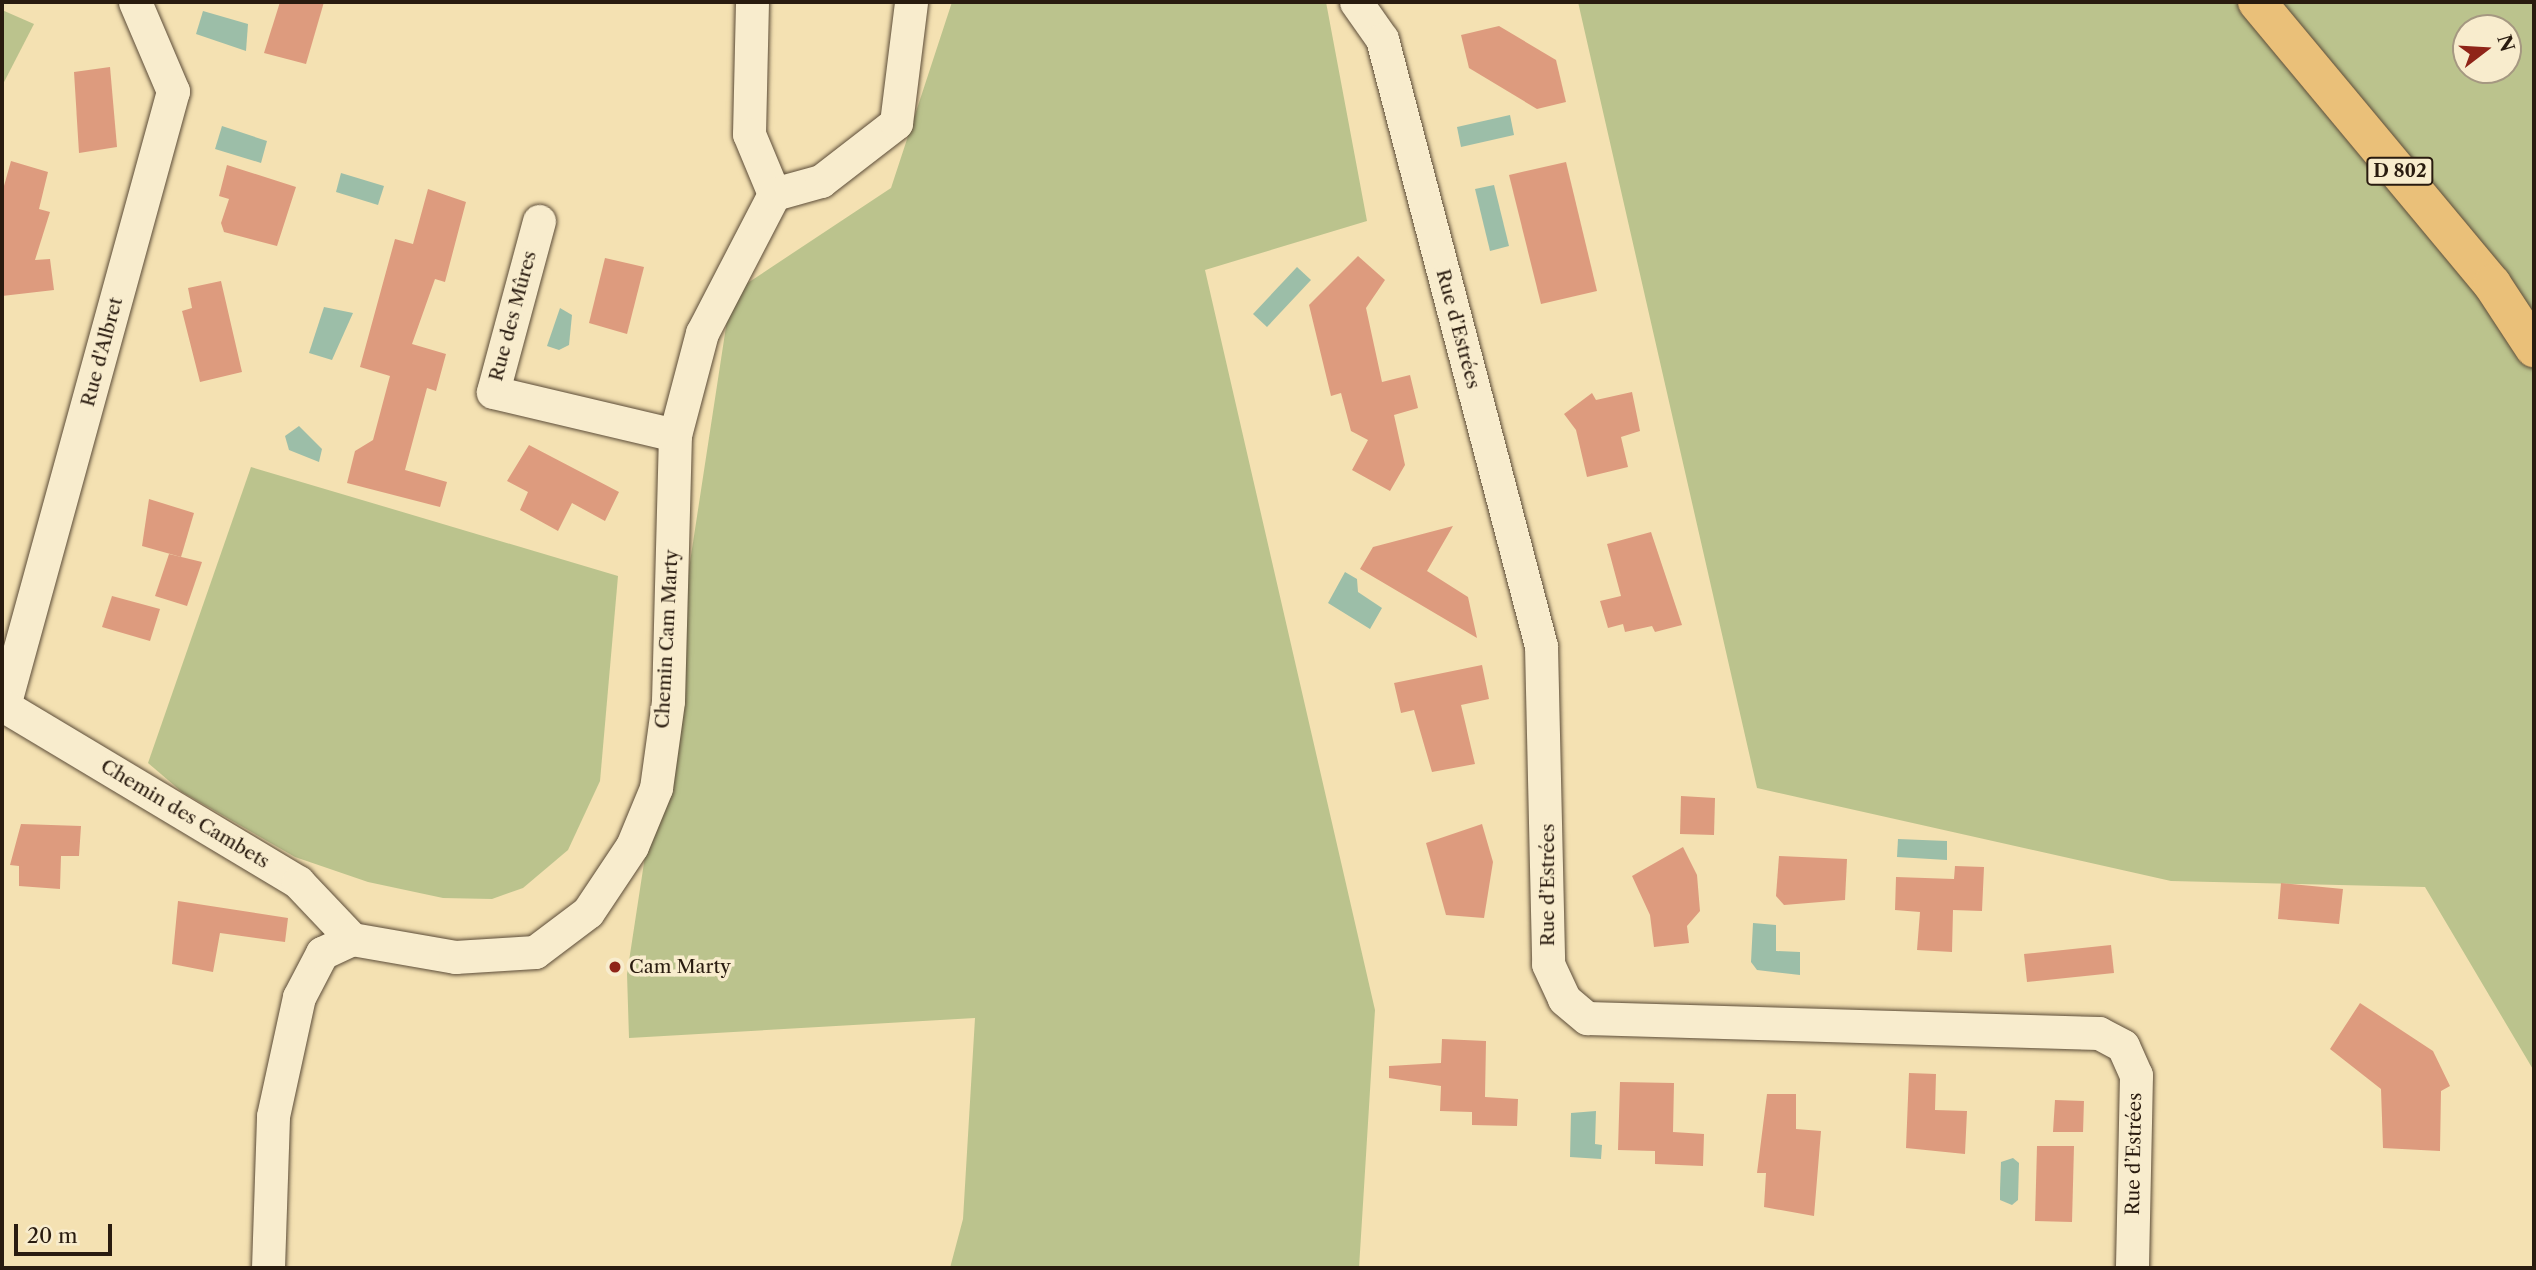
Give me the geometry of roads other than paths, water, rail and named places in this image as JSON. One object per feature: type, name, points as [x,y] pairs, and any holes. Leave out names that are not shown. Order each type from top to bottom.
[{"type":"main road","name":"D 802","points":[[2258,2],[2492,284],[2534,348]]},
{"type":"street","name":"Rue d'Albret","points":[[4,706],[173,91],[135,2]]},
{"type":"street","points":[[752,2],[749,134],[774,194],[821,181],[896,123],[911,2]]},
{"type":"street","name":"Rue d’Estrées","points":[[1356,2],[1381,39],[1541,646],[1548,964],[1564,999],[1587,1018],[2099,1033],[2123,1045],[2136,1075],[2132,1268]]},
{"type":"street","name":"Chemin Cam Marty","points":[[352,939],[455,957],[535,952],[589,912],[622,866],[656,788],[668,701],[675,435],[702,333],[774,194]]},
{"type":"street","name":"Rue des Mûres","points":[[539,220],[493,393],[675,435]]},
{"type":"street","name":"Chemin des Cambets","points":[[4,706],[299,882],[352,939]]},
{"type":"street","points":[[268,1268],[274,1116],[299,997],[322,953],[352,939]]},
{"type":"place","name":"Cam Marty","points":[[615,967]]}]
